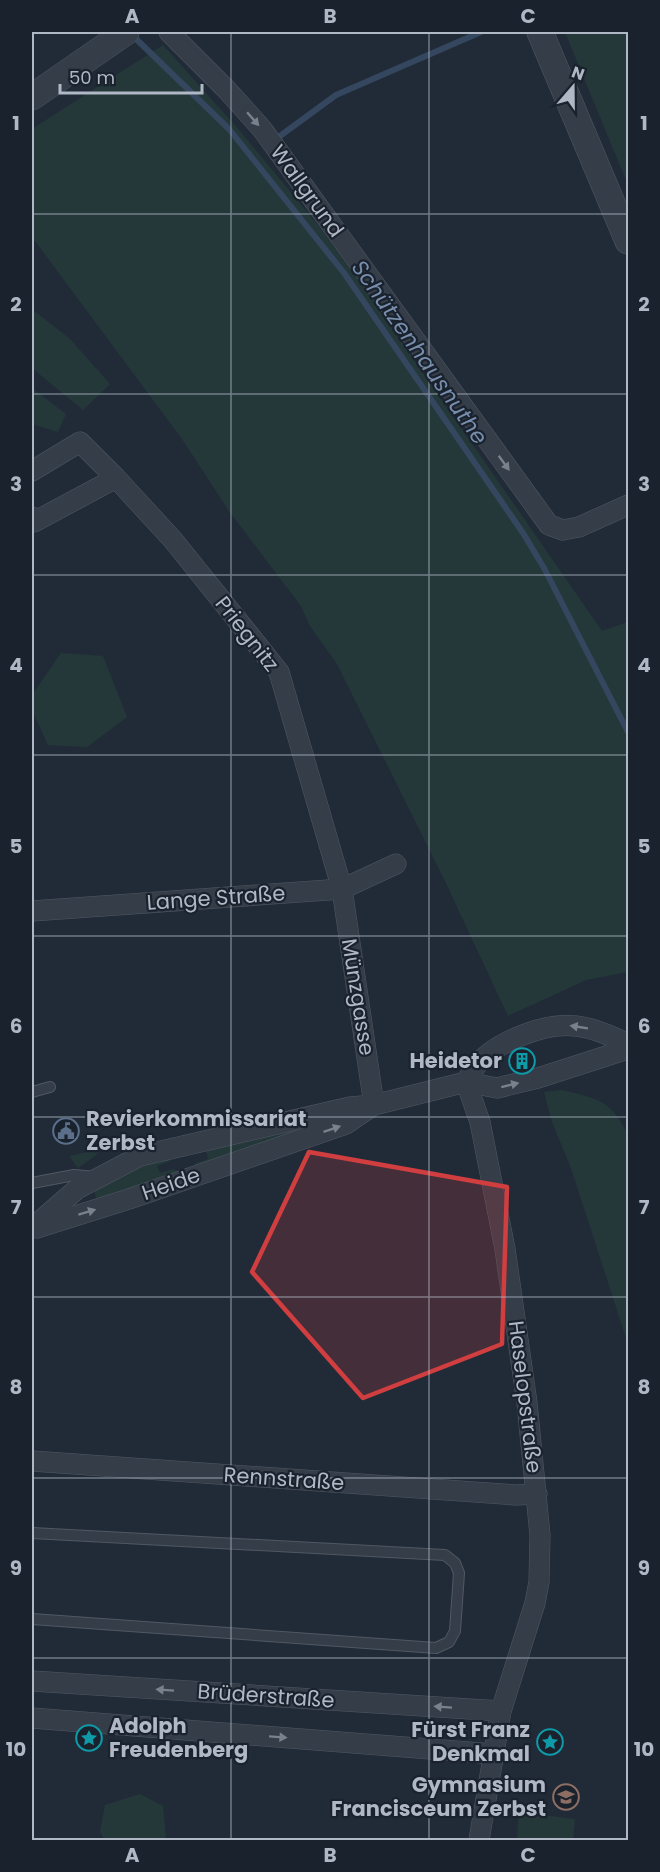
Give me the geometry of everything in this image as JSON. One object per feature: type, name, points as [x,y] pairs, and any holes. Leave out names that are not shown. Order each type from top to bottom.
[{"type":"street","name":"Wallgrund","points":[[169,32],[262,129],[549,525],[562,530],[579,527],[628,505]]},
{"type":"street","points":[[540,32],[628,241]]},
{"type":"street","points":[[32,97],[120,36]]},
{"type":"street","name":"Priegnitz","points":[[32,471],[80,442],[173,540],[279,672],[342,889]]},
{"type":"street","points":[[32,517],[34,522],[116,478]]},
{"type":"street","name":"Lange Straße","points":[[32,911],[342,889],[396,864]]},
{"type":"street","name":"Münzgasse","points":[[342,889],[374,1105]]},
{"type":"street","points":[[466,1082],[476,1066],[494,1051],[516,1037],[546,1028],[575,1025],[615,1037],[628,1044]]},
{"type":"street","name":"Heide","points":[[32,1229],[77,1189],[140,1156],[350,1107],[374,1105],[466,1082],[497,1088],[538,1078],[628,1049]]},
{"type":"street","name":"Haselopstraße","points":[[466,1082],[480,1122],[505,1249],[527,1402],[540,1534],[539,1582],[535,1603],[501,1711],[479,1840]]},
{"type":"street","name":"Heide","points":[[32,1229],[140,1195],[346,1124],[374,1105]]},
{"type":"street","name":"Rennstraße","points":[[32,1461],[516,1495],[537,1494]]},
{"type":"street","name":"Brüderstraße","points":[[32,1681],[501,1711]]},
{"type":"street","name":"Brüderstraße","points":[[32,1718],[494,1754]]},
{"type":"lane","points":[[32,1092],[50,1087]]},
{"type":"lane","points":[[32,1183],[74,1175],[100,1177]]},
{"type":"lane","points":[[32,1533],[445,1555],[455,1563],[459,1573],[455,1631],[449,1642],[436,1648],[32,1619]]},
{"type":"highlighted area","points":[[309,1152],[507,1187],[502,1344],[363,1398],[252,1272]]},
{"type":"green space","points":[[565,32],[628,32],[628,185]]},
{"type":"green space","points":[[163,45],[240,131],[317,224],[602,631],[628,622],[628,972],[586,980],[508,1016],[444,879],[337,664],[310,626],[301,606],[229,511],[182,439],[35,241],[32,242],[32,129]]},
{"type":"green space","points":[[32,309],[70,339],[110,384],[83,410],[32,368]]},
{"type":"green space","points":[[32,388],[66,414],[58,432],[32,424]]},
{"type":"green space","points":[[61,653],[103,656],[127,717],[87,747],[48,745],[32,710],[32,695]]},
{"type":"green space","points":[[562,1090],[602,1103],[616,1114],[628,1135],[628,1344],[571,1168],[552,1122],[544,1092]]},
{"type":"green space","points":[[335,1121],[192,1170],[196,1163],[208,1159],[206,1150]]},
{"type":"green space","points":[[101,1149],[78,1168],[69,1156]]},
{"type":"green space","points":[[176,1153],[170,1161],[157,1166],[160,1173],[173,1169],[182,1174],[101,1200],[96,1198],[94,1189],[119,1173]]},
{"type":"green space","points":[[140,1794],[163,1806],[166,1840],[104,1840],[100,1831],[105,1805]]},
{"type":"green space","points":[[519,1812],[575,1819],[573,1840],[517,1840]]},
{"type":"waterway","points":[[280,136],[336,95],[481,32]]},
{"type":"waterway","name":"Schützenhausnuthe","points":[[132,35],[229,129],[344,273],[523,533],[544,568],[628,732]]},
{"type":"place","name":"Heidetor","points":[[522,1061]]},
{"type":"place","name":"Revierkommissariat Zerbst","points":[[66,1131]]},
{"type":"place","name":"Adolph Freudenberg","points":[[89,1738]]},
{"type":"place","name":"Fürst Franz Denkmal","points":[[550,1742]]},
{"type":"place","name":"Gymnasium Francisceum Zerbst","points":[[566,1797]]}]
